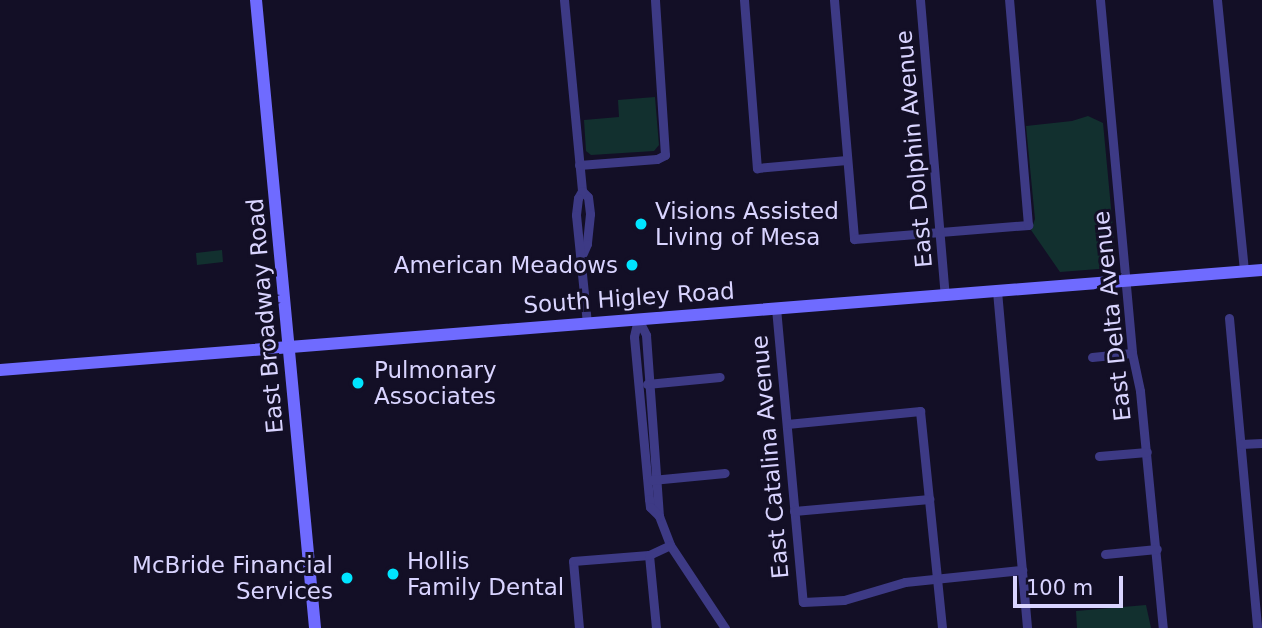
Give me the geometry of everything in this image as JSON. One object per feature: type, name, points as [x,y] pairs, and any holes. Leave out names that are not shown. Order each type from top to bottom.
[{"type":"main road","name":"East Broadway Road","points":[[256,0],[315,628]]},
{"type":"main road","name":"South Higley Road","points":[[0,370],[1262,270]]},
{"type":"street","points":[[564,0],[582,191],[588,197],[590,214],[587,244],[583,253],[587,323]]},
{"type":"street","points":[[579,165],[657,159],[665,155],[655,0]]},
{"type":"street","points":[[744,0],[757,168],[847,160]]},
{"type":"street","points":[[834,0],[854,239],[1028,225],[1009,0]]},
{"type":"street","name":"East Dolphin Avenue","points":[[920,0],[945,295]]},
{"type":"street","name":"East Delta Avenue","points":[[1100,0],[1132,353],[1146,452],[1164,628]]},
{"type":"street","points":[[1217,0],[1244,272]]},
{"type":"street","points":[[997,291],[1027,628]]},
{"type":"street","name":"East Catalina Avenue","points":[[776,308],[803,602],[844,600],[905,582],[937,578]]},
{"type":"street","points":[[1229,318],[1257,628]]},
{"type":"street","points":[[638,319],[646,335],[659,516],[670,545],[725,628]]},
{"type":"street","points":[[638,319],[634,337],[647,480],[650,507],[659,516]]},
{"type":"street","points":[[1092,357],[1132,353]]},
{"type":"street","points":[[639,385],[720,377]]},
{"type":"street","points":[[787,424],[919,411],[942,628]]},
{"type":"street","points":[[1241,444],[1262,443]]},
{"type":"street","points":[[1099,456],[1146,452]]},
{"type":"street","points":[[647,480],[725,473]]},
{"type":"street","points":[[794,511],[929,499]]},
{"type":"street","points":[[579,628],[573,561],[649,555],[670,545]]},
{"type":"street","points":[[1105,554],[1157,549]]},
{"type":"street","points":[[649,555],[656,628]]},
{"type":"street","points":[[937,578],[1022,570]]},
{"type":"green space","points":[[655,97],[659,145],[654,151],[591,155],[586,151],[584,120],[619,117],[618,100]]},
{"type":"green space","points":[[1088,116],[1103,123],[1116,261],[1111,268],[1060,272],[1031,230],[1035,219],[1026,126],[1072,121]]},
{"type":"green space","points":[[222,250],[223,262],[197,265],[196,253]]},
{"type":"green space","points":[[1146,605],[1151,628],[1077,628],[1076,611]]},
{"type":"place","name":"Visions Assisted Living of Mesa","points":[[641,224]]},
{"type":"place","name":"American Meadows","points":[[632,265]]},
{"type":"place","name":"Pulmonary Associates","points":[[358,383]]},
{"type":"place","name":"Hollis Family Dental","points":[[393,574]]},
{"type":"place","name":"McBride Financial Services","points":[[347,578]]}]
